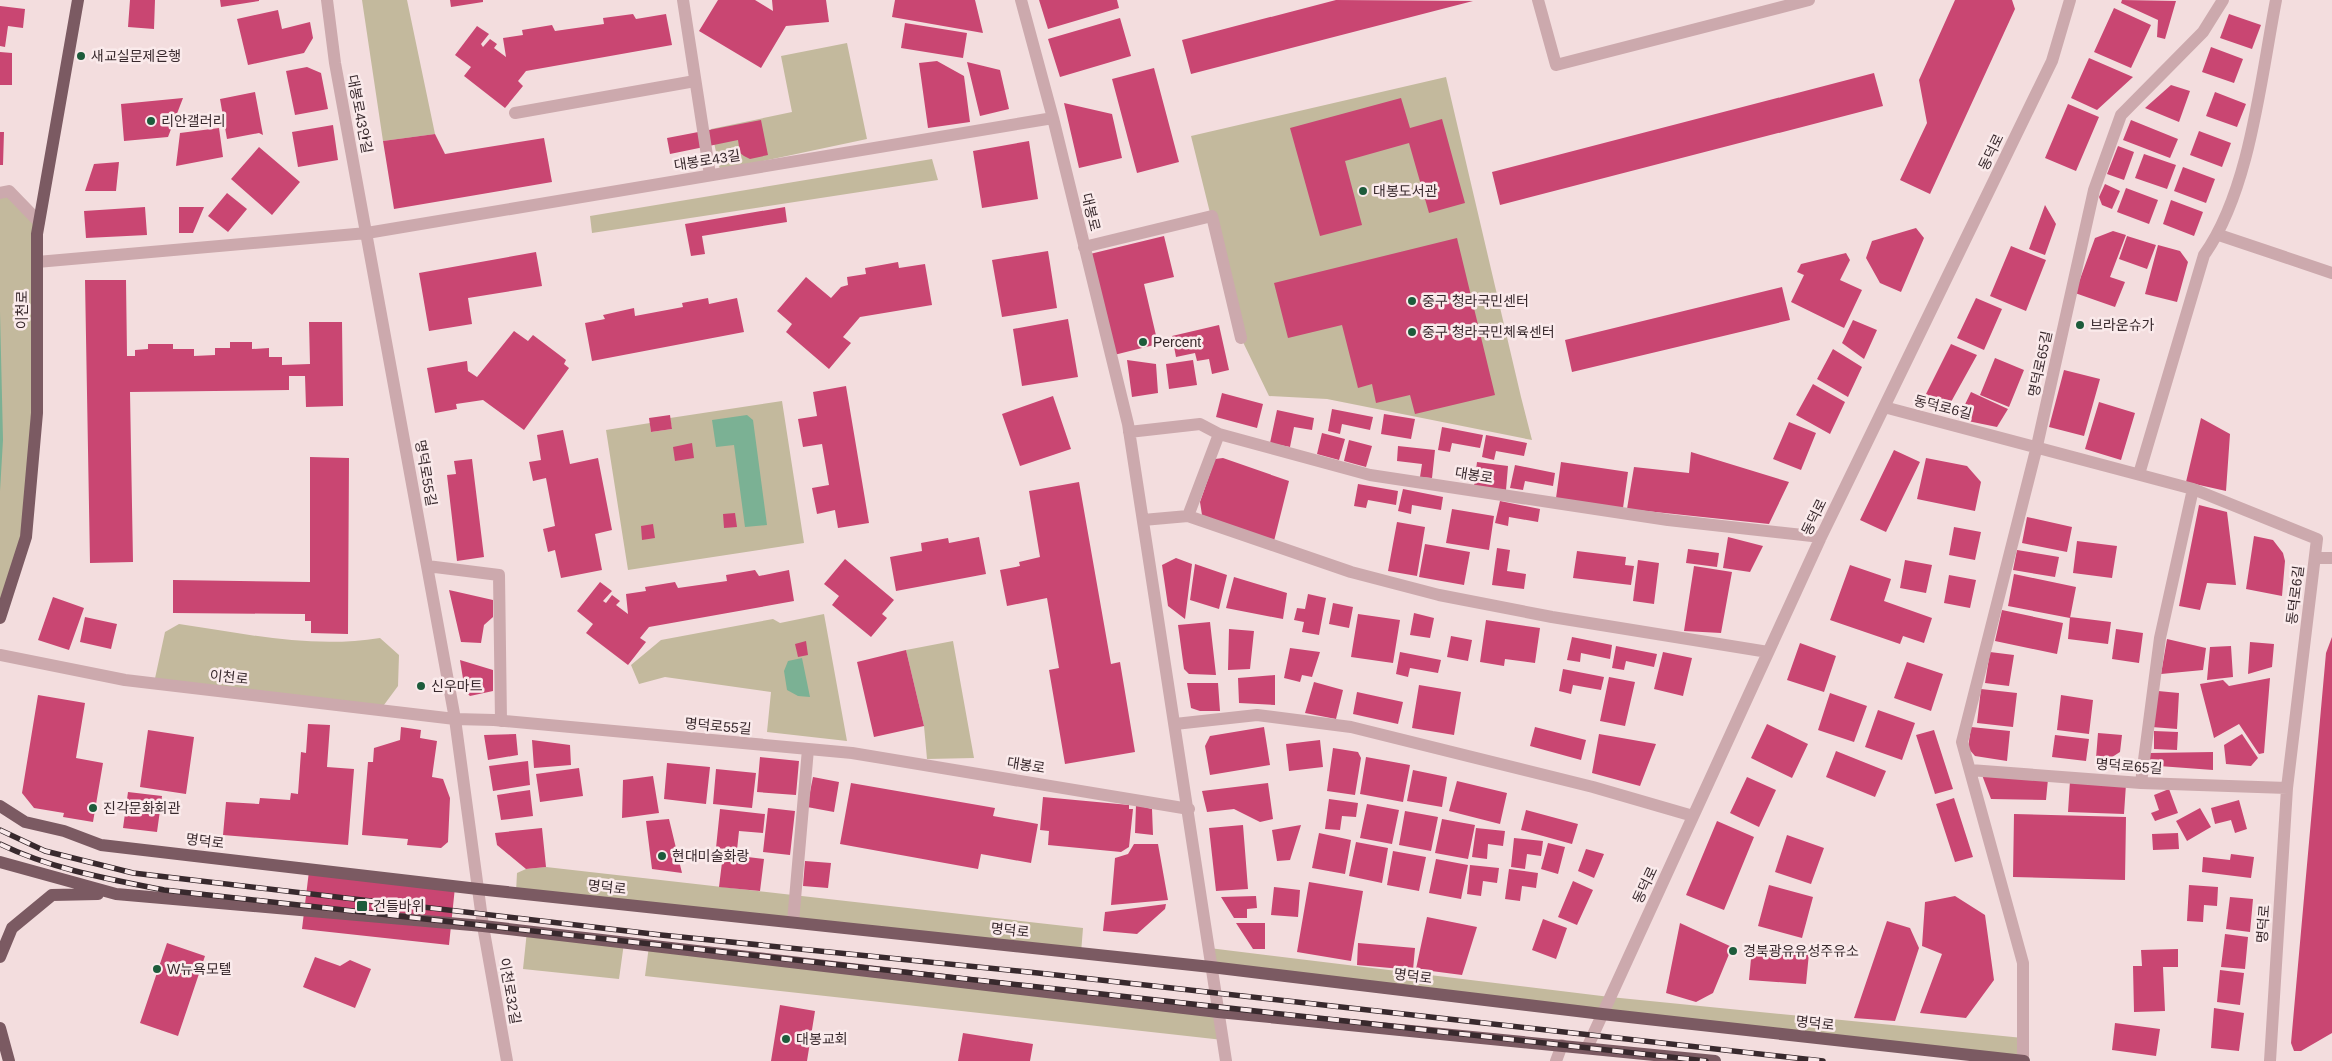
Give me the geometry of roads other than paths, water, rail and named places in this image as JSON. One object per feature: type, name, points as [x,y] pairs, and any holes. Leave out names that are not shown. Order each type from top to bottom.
[{"type":"main road","name":"이천로","points":[[0,618],[26,537],[37,413],[37,262],[39,222],[78,0]]},
{"type":"main road","name":"명덕로","points":[[0,806],[25,822],[64,832],[101,845],[478,889],[1211,967],[1602,1014],[2023,1061]]},
{"type":"main road","points":[[0,862],[116,894]]},
{"type":"main road","points":[[0,957],[12,928],[52,894],[116,894],[483,926],[1218,1012],[1715,1061]]},
{"type":"main road","points":[[1,1034],[9,1061]]},
{"type":"street","name":"대봉로43안길","points":[[327,0],[335,63],[367,233]]},
{"type":"street","points":[[683,0],[710,175]]},
{"type":"street","name":"대봉로","points":[[1021,0],[1053,118],[1129,432],[1189,809],[1226,1061]]},
{"type":"street","points":[[1538,0],[1556,65],[1809,0]]},
{"type":"street","name":"동덕로","points":[[1587,1048],[1821,537],[2052,61],[2070,0]]},
{"type":"street","name":"명덕로65길","points":[[2023,1061],[2023,963],[1962,742],[2037,446],[2094,190],[2121,115],[2203,32],[2223,0]]},
{"type":"street","points":[[2140,474],[2204,255],[2219,235],[2247,154],[2276,0]]},
{"type":"street","points":[[515,112],[695,81]]},
{"type":"street","name":"대봉로43길","points":[[37,262],[367,233],[1053,118]]},
{"type":"street","points":[[0,193],[9,191],[39,222]]},
{"type":"street","points":[[1084,247],[1212,216],[1241,338]]},
{"type":"street","name":"명덕로55길","points":[[367,233],[455,719],[483,926]]},
{"type":"street","points":[[2219,235],[2332,273]]},
{"type":"street","name":"동덕로6길","points":[[1884,407],[2037,446],[2193,489],[2317,539],[2287,788]]},
{"type":"street","name":"대봉로","points":[[1129,432],[1200,424],[1219,434],[1370,475],[1668,520],[1821,537]]},
{"type":"street","points":[[1188,516],[1219,434]]},
{"type":"street","points":[[2141,783],[2160,638],[2193,489]]},
{"type":"street","points":[[1143,520],[1188,516],[1351,572],[1439,595],[1534,613],[1768,652]]},
{"type":"street","points":[[2315,558],[2332,558]]},
{"type":"street","points":[[427,566],[498,575],[501,721]]},
{"type":"street","name":"이천로","points":[[0,655],[124,680],[455,719]]},
{"type":"street","points":[[1175,724],[1257,715],[1351,727],[1593,787],[1693,816]]},
{"type":"street","name":"명덕로55길","points":[[455,719],[501,721],[858,754]]},
{"type":"street","points":[[793,922],[808,749]]},
{"type":"street","name":"대봉로","points":[[858,754],[1189,809]]},
{"type":"street","name":"명덕로65길","points":[[1970,770],[2141,783],[2287,788]]},
{"type":"street","name":"명덕로","points":[[2270,1061],[2287,788]]},
{"type":"street","name":"이천로32길","points":[[483,926],[507,1061]]},
{"type":"street","points":[[1556,1061],[1562,1045]]},
{"type":"railway","points":[[0,830],[45,851],[133,873],[661,935],[1038,973],[1823,1061]]},
{"type":"railway","points":[[0,844],[19,853],[60,867],[164,890],[1706,1061]]},
{"type":"place","name":"새교실문제은행","points":[[81,56]]},
{"type":"place","name":"리안갤러리","points":[[151,121]]},
{"type":"place","name":"대봉도서관","points":[[1363,191]]},
{"type":"place","name":"중구 청라국민센터","points":[[1412,301]]},
{"type":"place","name":"브라운슈가","points":[[2080,325]]},
{"type":"place","name":"중구 청라국민체육센터","points":[[1412,332]]},
{"type":"place","name":"Percent","points":[[1143,342]]},
{"type":"place","name":"신우마트","points":[[421,686]]},
{"type":"place","name":"진각문화회관","points":[[93,808]]},
{"type":"place","name":"현대미술화랑","points":[[662,856]]},
{"type":"place","name":"건들바위","points":[[362,906]]},
{"type":"place","name":"경북광유유성주유소","points":[[1733,951]]},
{"type":"place","name":"W뉴욕모텔","points":[[157,969]]},
{"type":"place","name":"대봉교회","points":[[786,1039]]}]
